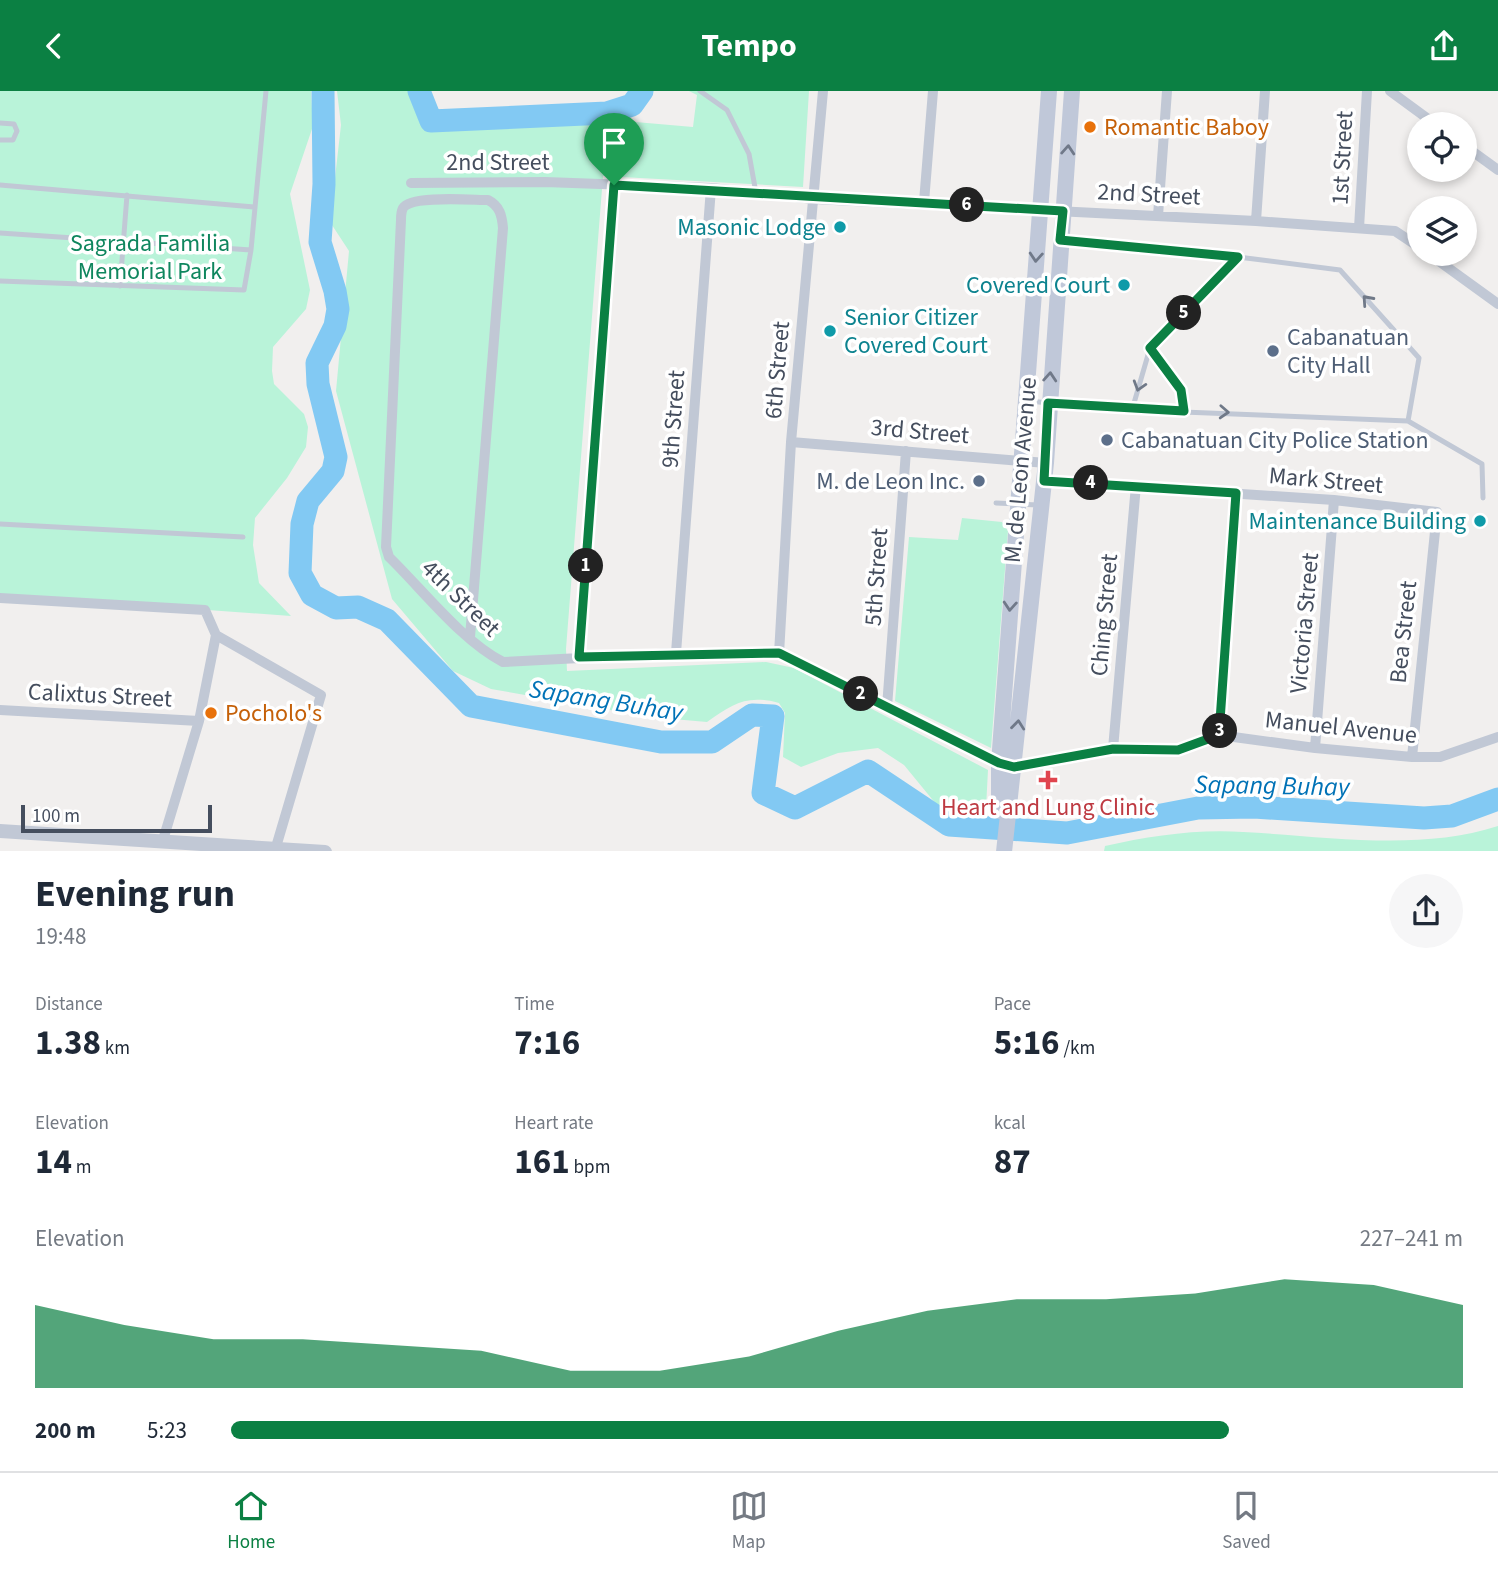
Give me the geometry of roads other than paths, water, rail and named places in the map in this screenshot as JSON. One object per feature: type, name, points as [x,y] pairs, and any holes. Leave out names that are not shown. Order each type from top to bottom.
[{"type":"main road","name":"M. de Leon Avenue","points":[[1001,848],[1018,504],[1049,91]]},
{"type":"main road","name":"M. de Leon Avenue","points":[[1006,765],[1046,463],[1048,403],[1072,91]]},
{"type":"street","name":"6th Street","points":[[779,653],[792,442],[823,91]]},
{"type":"street","points":[[924,202],[933,91]]},
{"type":"street","points":[[1158,216],[1167,91]]},
{"type":"street","points":[[1256,221],[1265,91]]},
{"type":"street","name":"1st Street","points":[[1359,228],[1367,91]]},
{"type":"street","points":[[1390,91],[1419,112]]},
{"type":"street","points":[[1477,155],[1498,170]]},
{"type":"street","name":"2nd Street","points":[[411,183],[711,188],[814,199],[924,202],[1359,228],[1395,231],[1407,239]]},
{"type":"street","points":[[579,657],[614,185]]},
{"type":"street","name":"9th Street","points":[[676,653],[711,188]]},
{"type":"street","name":"4th Street","points":[[470,637],[503,228],[501,214],[488,200],[424,200],[411,202],[403,208],[386,502],[386,547],[389,557],[487,654],[503,662],[676,653],[779,653],[1006,765]]},
{"type":"street","points":[[1447,266],[1498,304]]},
{"type":"street","name":"3rd Street","points":[[792,442],[1046,463]]},
{"type":"street","name":"5th Street","points":[[887,707],[906,451]]},
{"type":"street","name":"Mark Street","points":[[1044,481],[1334,500],[1437,512]]},
{"type":"street","name":"Ching Street","points":[[1113,749],[1136,485]]},
{"type":"street","points":[[1219,735],[1236,493]]},
{"type":"street","name":"Victoria Street","points":[[1315,748],[1334,500]]},
{"type":"street","name":"Bea Street","points":[[1412,757],[1437,512]]},
{"type":"street","points":[[0,598],[205,610],[216,635],[321,695],[276,849]]},
{"type":"street","name":"Calixtus Street","points":[[163,840],[198,721],[216,635]]},
{"type":"street","name":"Calixtus Street","points":[[0,710],[198,721]]},
{"type":"street","name":"Manuel Avenue","points":[[1006,765],[1113,749],[1178,750],[1219,735],[1412,757],[1440,757],[1498,737]]},
{"type":"street","points":[[0,831],[309,851]]},
{"type":"lane","points":[[0,281],[244,290],[251,250],[266,91]]},
{"type":"lane","points":[[700,91],[727,110],[749,154],[756,193]]},
{"type":"lane","points":[[0,123],[14,124],[17,131],[13,140],[0,140]]},
{"type":"lane","points":[[0,184],[254,207]]},
{"type":"lane","points":[[120,286],[127,195]]},
{"type":"lane","points":[[0,233],[251,250]]},
{"type":"lane","points":[[1060,240],[1340,270],[1419,358],[1408,421]]},
{"type":"lane","points":[[1132,410],[1150,348],[1238,257]]},
{"type":"lane","points":[[1150,348],[1181,390],[1184,411]]},
{"type":"lane","points":[[1026,401],[1132,410],[1408,421],[1482,464],[1483,498]]},
{"type":"lane","points":[[996,503],[1041,506]]},
{"type":"lane","points":[[0,524],[243,537]]},
{"type":"waterway","name":"Sapang Buhay","points":[[323,91],[324,184],[320,242],[338,309],[335,326],[317,363],[318,384],[336,457],[333,471],[308,501],[302,524],[300,573],[312,595],[336,608],[358,607],[387,620],[471,706],[661,742],[712,742],[752,715],[773,716],[763,793],[795,808],[868,771],[949,825],[1067,833],[1198,808],[1254,807],[1424,818],[1452,816],[1498,799]]},
{"type":"waterway","name":"Sapang Buhay","points":[[419,91],[431,121],[607,113],[632,105],[642,91]]},
{"type":"place","name":"Romantic Baboy","points":[[1090,127]]},
{"type":"place","name":"Masonic Lodge","points":[[840,227]]},
{"type":"place","name":"Covered Court","points":[[1124,285]]},
{"type":"place","name":"Senior Citizer Covered Court","points":[[830,331]]},
{"type":"place","name":"Cabanatuan City Hall","points":[[1273,351]]},
{"type":"place","name":"Cabanatuan City Police Station","points":[[1107,440]]},
{"type":"place","name":"M. de Leon Inc.","points":[[979,481]]},
{"type":"place","name":"Maintenance Building","points":[[1480,521]]},
{"type":"place","name":"Pocholo's","points":[[211,713]]},
{"type":"place","name":"Heart and Lung Clinic","points":[[1048,780]]},
{"type":"park label","name":"Sagrada Familia Memorial Park","points":[[150,257]]}]
